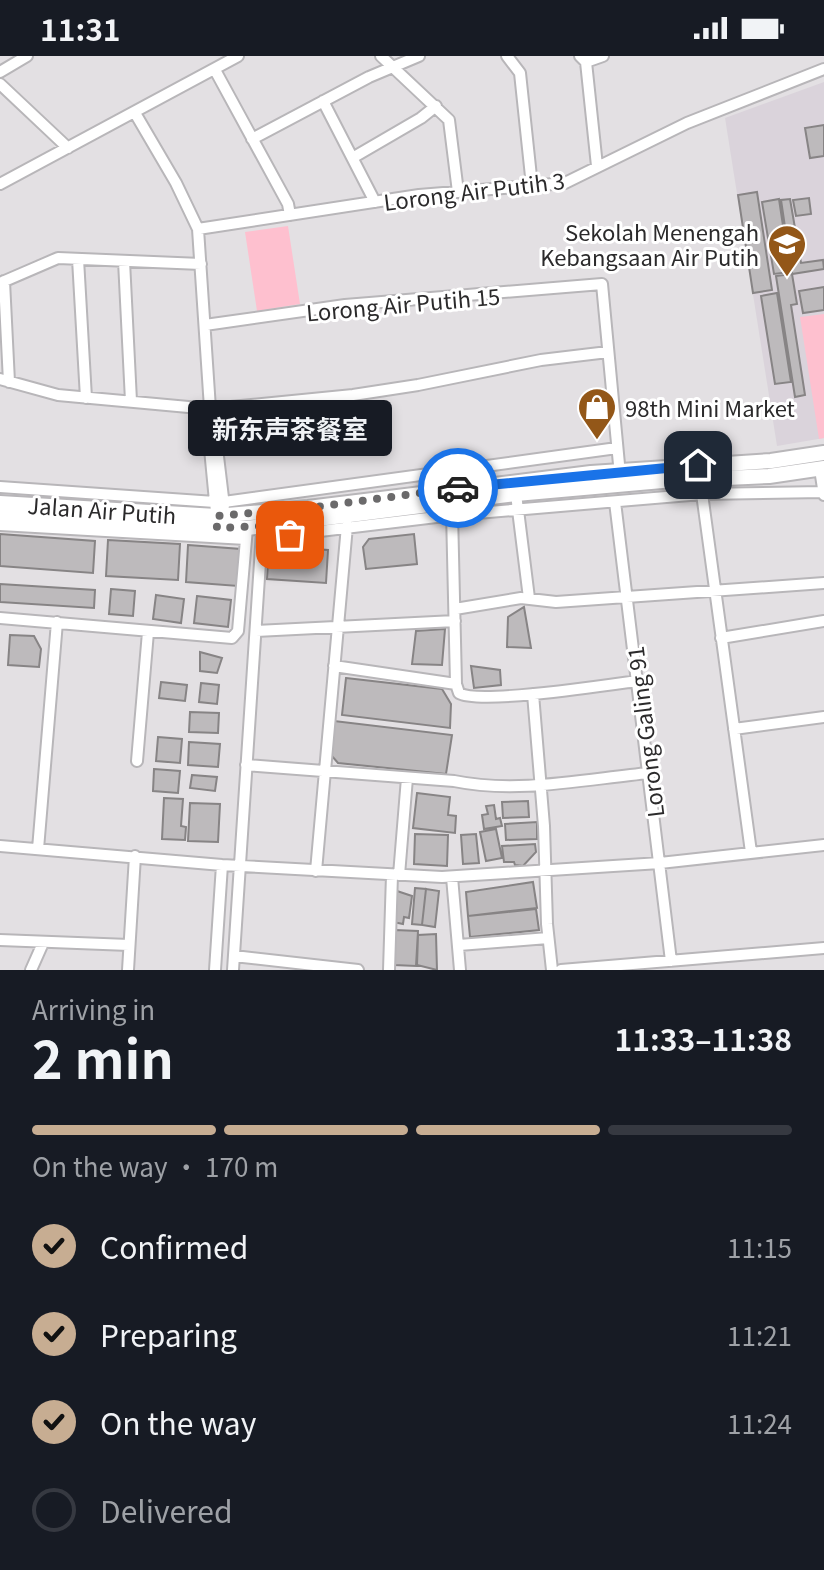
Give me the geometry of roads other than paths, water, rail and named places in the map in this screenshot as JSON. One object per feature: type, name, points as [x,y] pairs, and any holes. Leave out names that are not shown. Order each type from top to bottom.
[{"type":"street","points":[[0,72],[27,56]]},
{"type":"street","points":[[0,184],[238,56]]},
{"type":"street","points":[[381,56],[449,120],[458,192]]},
{"type":"street","points":[[252,139],[323,101],[419,56]]},
{"type":"street","points":[[507,56],[520,73],[532,186]]},
{"type":"street","points":[[597,166],[583,59],[603,56]]},
{"type":"street","name":"Lorong Air Putih 3","points":[[198,229],[375,202],[565,183],[687,123],[824,69]]},
{"type":"street","points":[[215,70],[288,204],[290,215]]},
{"type":"street","points":[[0,84],[68,148]]},
{"type":"street","points":[[323,101],[375,202]]},
{"type":"street","points":[[354,157],[436,106]]},
{"type":"street","points":[[135,113],[176,183],[198,229],[212,438],[210,449],[221,515],[362,483],[617,448]]},
{"type":"street","points":[[201,264],[58,258],[2,282],[5,381],[40,391],[86,398],[210,409],[353,395],[541,360],[608,352],[620,478]]},
{"type":"street","points":[[78,259],[86,398]]},
{"type":"street","points":[[124,261],[131,401]]},
{"type":"street","name":"Lorong Air Putih 15","points":[[205,325],[345,305],[602,284],[608,352]]},
{"type":"street","name":"Jalan Air Putih","points":[[0,503],[72,501],[221,515],[246,533],[416,513],[449,502],[824,453]]},
{"type":"street","points":[[439,473],[449,502],[456,684],[459,693],[465,697],[533,694],[637,681]]},
{"type":"street","points":[[449,502],[518,511],[615,502],[701,487],[824,494],[822,474]]},
{"type":"street","name":"Jalan Air Putih","points":[[0,514],[221,515],[363,500],[449,502],[620,478],[701,487],[769,476],[822,474]]},
{"type":"street","points":[[362,483],[363,500]]},
{"type":"street","points":[[0,487],[72,501]]},
{"type":"street","points":[[701,487],[751,852]]},
{"type":"street","points":[[516,494],[529,598]]},
{"type":"street","name":"Lorong Galing 91","points":[[615,502],[671,961]]},
{"type":"street","points":[[316,871],[347,522]]},
{"type":"street","points":[[0,525],[246,533],[240,617],[235,637],[0,618]]},
{"type":"street","points":[[233,970],[262,532]]},
{"type":"street","points":[[256,631],[336,627],[455,615],[529,598],[556,602],[824,583]]},
{"type":"street","points":[[721,638],[824,621]]},
{"type":"street","points":[[38,849],[57,622]]},
{"type":"street","points":[[137,761],[148,632]]},
{"type":"street","points":[[334,666],[456,684]]},
{"type":"street","points":[[533,694],[552,970]]},
{"type":"street","points":[[734,729],[824,717]]},
{"type":"street","points":[[246,765],[454,781],[480,786],[649,773]]},
{"type":"street","points":[[389,970],[388,925],[407,778]]},
{"type":"street","points":[[0,846],[222,865],[452,877],[660,863],[824,845]]},
{"type":"street","points":[[128,970],[135,856]]},
{"type":"street","points":[[215,970],[222,865]]},
{"type":"street","points":[[452,877],[460,970]]},
{"type":"street","points":[[459,945],[548,938]]},
{"type":"street","points":[[0,940],[129,945]]},
{"type":"street","points":[[31,970],[43,943]]},
{"type":"street","points":[[561,970],[644,967],[671,961],[824,948]]},
{"type":"street","points":[[234,956],[296,967],[358,970]]},
{"type":"street","points":[[736,956],[736,970]]},
{"type":"place","name":"Sekolah Menengah Kebangsaan Air Putih","points":[[787,278]]},
{"type":"place","name":"98th Mini Market","points":[[597,441]]},
{"type":"place","name":"新东声茶餐室","points":[[290,535]]}]
